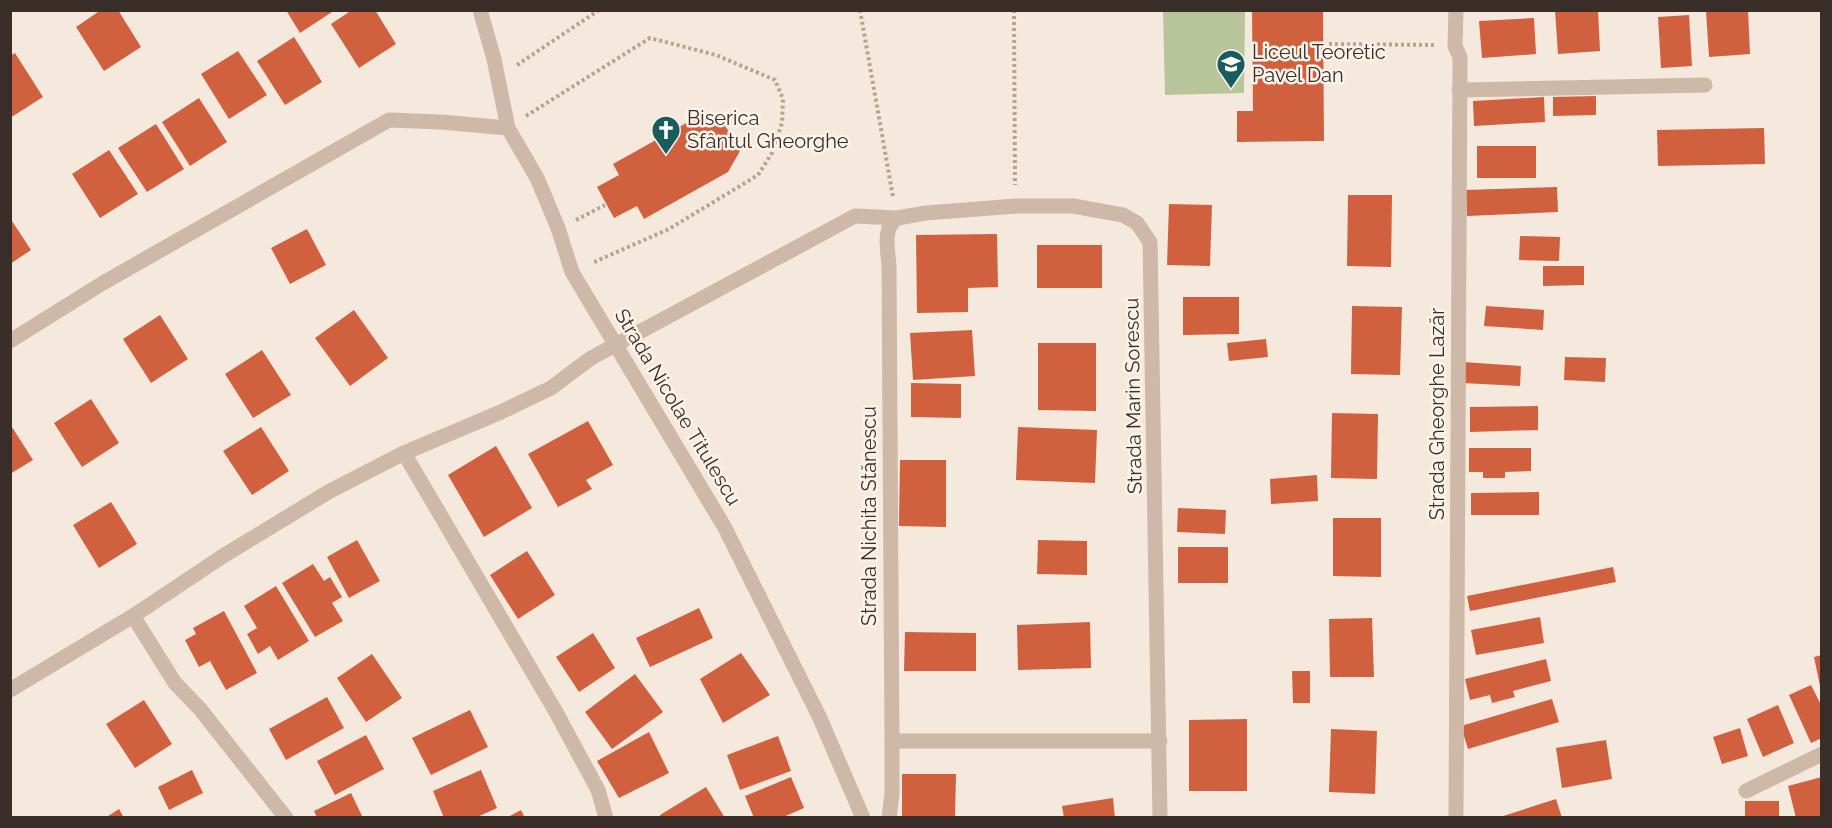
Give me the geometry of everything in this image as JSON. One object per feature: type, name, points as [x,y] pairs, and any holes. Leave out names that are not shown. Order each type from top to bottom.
[{"type":"street","name":"Strada Nicolae Titulescu","points":[[480,10],[498,78],[508,128],[537,178],[558,228],[572,272],[725,528],[819,716],[863,818]]},
{"type":"street","name":"Strada Gheorghe Lazăr","points":[[1456,10],[1455,46],[1460,57],[1456,818]]},
{"type":"street","points":[[1459,90],[1706,85]]},
{"type":"street","points":[[10,341],[103,283],[389,120],[508,128]]},
{"type":"street","name":"Strada Marin Sorescu","points":[[10,690],[133,616],[223,556],[330,491],[404,453],[551,388],[591,358],[855,216],[897,218],[926,213],[1016,206],[1073,206],[1123,215],[1137,223],[1150,242],[1160,818]]},
{"type":"street","name":"Strada Nichita Stănescu","points":[[889,818],[892,794],[892,741],[887,238],[889,225],[897,218]]},
{"type":"street","points":[[404,453],[556,712],[598,790],[606,818]]},
{"type":"street","points":[[133,616],[175,683],[200,709],[286,818]]},
{"type":"street","points":[[892,741],[1160,741]]},
{"type":"street","points":[[1746,791],[1821,754]]},
{"type":"path","points":[[498,78],[599,10]]},
{"type":"path","points":[[860,10],[897,218]]},
{"type":"path","points":[[1014,10],[1016,206]]},
{"type":"path","points":[[508,128],[651,38],[716,55],[775,80],[783,99],[783,123],[772,153],[758,175],[669,229],[572,272]]},
{"type":"path","points":[[1323,44],[1455,46]]},
{"type":"path","points":[[596,210],[604,206]]},
{"type":"green space","points":[[1163,11],[1245,11],[1244,93],[1165,95]]},
{"type":"building","points":[[101,10],[118,10],[141,47],[104,71],[76,27]]},
{"type":"building","points":[[286,10],[335,10],[300,33]]},
{"type":"building","points":[[352,10],[375,10],[396,44],[359,68],[331,24]]},
{"type":"building","points":[[1252,10],[1323,10],[1324,141],[1237,142],[1237,111],[1253,111]]},
{"type":"building","points":[[1555,10],[1598,10],[1600,51],[1558,54]]},
{"type":"building","points":[[1748,10],[1750,54],[1709,57],[1706,11]]},
{"type":"building","points":[[1689,15],[1692,66],[1661,68],[1658,17]]},
{"type":"building","points":[[1534,18],[1536,54],[1482,58],[1479,21]]},
{"type":"building","points":[[294,37],[322,82],[285,105],[257,61]]},
{"type":"building","points":[[238,51],[267,95],[229,119],[201,74]]},
{"type":"building","points":[[15,53],[43,97],[10,118],[10,56]]},
{"type":"building","points":[[1596,96],[1596,115],[1553,116],[1553,97]]},
{"type":"building","points":[[1544,97],[1545,122],[1474,126],[1473,101]]},
{"type":"building","points":[[199,98],[227,142],[190,166],[162,122]]},
{"type":"building","points":[[697,117],[720,117],[740,151],[728,172],[644,219],[637,206],[614,218],[597,187],[619,175],[613,164]]},
{"type":"building","points":[[156,124],[184,169],[147,192],[118,148]]},
{"type":"building","points":[[1764,128],[1765,164],[1658,166],[1657,130]]},
{"type":"building","points":[[1477,146],[1536,146],[1536,178],[1477,178]]},
{"type":"building","points":[[109,150],[138,194],[100,218],[72,174]]},
{"type":"building","points":[[1557,187],[1558,212],[1467,216],[1466,190]]},
{"type":"building","points":[[1348,195],[1392,195],[1391,267],[1347,266]]},
{"type":"building","points":[[1169,204],[1212,205],[1210,266],[1167,265]]},
{"type":"building","points":[[10,218],[31,250],[10,264]]},
{"type":"building","points":[[307,229],[326,265],[290,284],[271,248]]},
{"type":"building","points":[[997,234],[998,287],[968,288],[968,312],[917,313],[916,235]]},
{"type":"building","points":[[1520,236],[1560,237],[1559,261],[1519,260]]},
{"type":"building","points":[[1037,245],[1102,245],[1102,288],[1037,288]]},
{"type":"building","points":[[1543,266],[1584,266],[1584,285],[1543,286]]},
{"type":"building","points":[[1183,297],[1239,297],[1239,334],[1183,335]]},
{"type":"building","points":[[1352,306],[1402,307],[1400,375],[1351,374]]},
{"type":"building","points":[[1486,306],[1544,310],[1543,330],[1484,326]]},
{"type":"building","points":[[354,310],[388,358],[350,386],[315,338]]},
{"type":"building","points":[[160,315],[188,359],[151,383],[123,339]]},
{"type":"building","points":[[972,330],[975,376],[913,380],[910,333]]},
{"type":"building","points":[[1266,339],[1268,357],[1229,361],[1227,343]]},
{"type":"building","points":[[1038,343],[1096,343],[1096,411],[1038,410]]},
{"type":"building","points":[[262,350],[291,395],[253,418],[225,374]]},
{"type":"building","points":[[1565,357],[1606,358],[1605,382],[1564,380]]},
{"type":"building","points":[[1463,362],[1521,366],[1520,386],[1462,383]]},
{"type":"building","points":[[911,383],[961,384],[961,418],[911,417]]},
{"type":"building","points":[[91,399],[119,443],[82,467],[54,423]]},
{"type":"building","points":[[1538,406],[1538,430],[1470,432],[1470,407]]},
{"type":"building","points":[[1332,413],[1378,414],[1377,479],[1331,478]]},
{"type":"building","points":[[588,421],[613,465],[586,480],[592,489],[558,507],[528,454]]},
{"type":"building","points":[[10,424],[33,460],[10,474]]},
{"type":"building","points":[[261,427],[289,471],[252,495],[223,451]]},
{"type":"building","points":[[1018,427],[1097,430],[1095,483],[1016,480]]},
{"type":"building","points":[[496,446],[532,508],[484,537],[448,475]]},
{"type":"building","points":[[1469,448],[1531,448],[1531,471],[1505,472],[1505,478],[1483,478],[1483,472],[1469,472]]},
{"type":"building","points":[[900,460],[946,460],[946,527],[899,526]]},
{"type":"building","points":[[1317,475],[1318,501],[1271,504],[1270,479]]},
{"type":"building","points":[[1539,492],[1539,515],[1471,515],[1471,493]]},
{"type":"building","points":[[111,502],[137,544],[99,568],[73,525]]},
{"type":"building","points":[[1178,508],[1226,510],[1225,534],[1177,532]]},
{"type":"building","points":[[1333,518],[1381,518],[1381,577],[1333,576]]},
{"type":"building","points":[[357,540],[380,581],[349,598],[327,557]]},
{"type":"building","points":[[1038,540],[1087,541],[1087,575],[1037,574]]},
{"type":"building","points":[[1178,547],[1228,547],[1228,583],[1178,583]]},
{"type":"building","points":[[527,551],[555,595],[518,619],[490,575]]},
{"type":"building","points":[[313,564],[324,581],[330,577],[342,597],[332,603],[343,621],[315,637],[282,583]]},
{"type":"building","points":[[1613,567],[1616,582],[1470,611],[1467,596]]},
{"type":"building","points":[[276,586],[309,641],[278,660],[270,646],[258,654],[247,634],[257,628],[244,606]]},
{"type":"building","points":[[699,608],[713,638],[650,667],[636,638]]},
{"type":"building","points":[[224,611],[257,673],[226,690],[210,661],[199,667],[185,640],[196,634],[193,628]]},
{"type":"building","points":[[1540,617],[1544,643],[1476,655],[1471,630]]},
{"type":"building","points":[[1372,618],[1374,677],[1330,677],[1329,619]]},
{"type":"building","points":[[1090,622],[1091,668],[1018,670],[1017,625]]},
{"type":"building","points":[[905,632],[976,633],[976,671],[904,671]]},
{"type":"building","points":[[593,633],[615,668],[579,692],[556,657]]},
{"type":"building","points":[[741,653],[770,695],[723,723],[700,679]]},
{"type":"building","points":[[372,654],[402,698],[366,722],[337,678]]},
{"type":"building","points":[[1822,655],[1822,686],[1820,686],[1814,657]]},
{"type":"building","points":[[1546,659],[1551,681],[1513,691],[1515,697],[1492,703],[1490,695],[1470,700],[1465,679]]},
{"type":"building","points":[[1292,671],[1310,671],[1310,703],[1293,703]]},
{"type":"building","points":[[635,674],[663,712],[612,749],[585,712]]},
{"type":"building","points":[[1811,685],[1822,707],[1822,738],[1811,743],[1789,695]]},
{"type":"building","points":[[327,697],[344,728],[286,760],[269,729]]},
{"type":"building","points":[[1552,699],[1559,722],[1468,749],[1461,726]]},
{"type":"building","points":[[144,700],[172,744],[135,768],[106,724]]},
{"type":"building","points":[[1778,705],[1794,743],[1763,757],[1747,719]]},
{"type":"building","points":[[470,710],[488,747],[431,775],[412,738]]},
{"type":"building","points":[[1247,719],[1247,791],[1189,791],[1189,720]]},
{"type":"building","points":[[1740,728],[1748,756],[1722,764],[1713,737]]},
{"type":"building","points":[[1331,729],[1377,731],[1375,794],[1329,792]]},
{"type":"building","points":[[649,732],[669,773],[619,798],[597,761]]},
{"type":"building","points":[[366,735],[384,769],[335,795],[317,761]]},
{"type":"building","points":[[778,736],[791,771],[740,790],[727,755]]},
{"type":"building","points":[[1606,740],[1612,779],[1562,788],[1556,748]]},
{"type":"building","points":[[192,770],[203,793],[169,810],[158,787]]},
{"type":"building","points":[[481,770],[497,808],[475,818],[444,818],[433,791]]},
{"type":"building","points":[[902,774],[956,774],[955,818],[902,818]]},
{"type":"building","points":[[791,777],[804,808],[781,818],[754,818],[745,796]]},
{"type":"building","points":[[1822,777],[1822,818],[1796,818],[1788,786]]},
{"type":"building","points":[[706,787],[725,818],[661,818],[660,815]]},
{"type":"building","points":[[351,793],[363,818],[317,818],[314,811]]},
{"type":"building","points":[[1113,798],[1115,818],[1064,818],[1062,806]]},
{"type":"building","points":[[1556,799],[1562,818],[1500,818],[1500,817]]},
{"type":"building","points":[[1745,801],[1779,801],[1779,818],[1745,818]]},
{"type":"building","points":[[119,809],[124,818],[105,818]]},
{"type":"building","points":[[521,810],[525,818],[506,818]]},
{"type":"place","name":"Liceul Teoretic Pavel Dan","points":[[1231,90]]},
{"type":"place","name":"Biserica Sfântul Gheorghe","points":[[666,156]]}]
